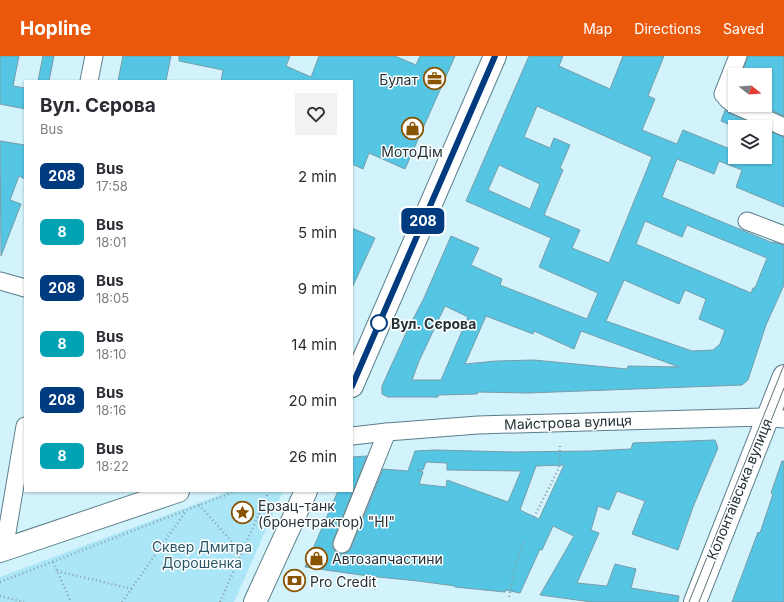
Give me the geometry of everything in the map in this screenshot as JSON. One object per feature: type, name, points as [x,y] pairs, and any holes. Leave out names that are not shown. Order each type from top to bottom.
[{"type":"main road","points":[[353,384],[495,56]]},
{"type":"main road","name":"Колонтаївська вулиця","points":[[695,602],[776,418],[784,376]]},
{"type":"main road","points":[[255,602],[306,492]]},
{"type":"main road","points":[[2,551],[182,500]]},
{"type":"street","points":[[90,80],[94,56]]},
{"type":"street","points":[[733,68],[738,56]]},
{"type":"street","points":[[728,81],[723,94],[728,100]]},
{"type":"street","points":[[751,112],[784,127]]},
{"type":"street","points":[[747,221],[784,235]]},
{"type":"street","points":[[0,281],[24,288]]},
{"type":"street","name":"Майстрова вулиця","points":[[353,436],[478,425],[776,418]]},
{"type":"street","points":[[2,551],[24,431]]},
{"type":"street","points":[[342,544],[387,432]]},
{"type":"path","points":[[534,517],[559,468],[560,446]]},
{"type":"path","points":[[199,505],[233,492]]},
{"type":"path","points":[[220,602],[269,492]]},
{"type":"path","points":[[122,602],[132,589],[182,500]]},
{"type":"path","points":[[0,582],[53,562],[182,500],[199,505],[242,554]]},
{"type":"path","points":[[509,597],[515,567],[524,542]]},
{"type":"path","points":[[53,562],[71,602]]},
{"type":"path","points":[[57,571],[132,589]]},
{"type":"path","points":[[0,596],[24,602]]},
{"type":"green space","name":"Сквер Дмитра Дорошенка","points":[[228,492],[283,492],[234,602],[0,602],[0,577]]},
{"type":"building","points":[[0,56],[19,56],[13,86],[24,88],[24,109],[0,104]]},
{"type":"building","points":[[43,56],[54,56],[49,80],[38,80]]},
{"type":"building","points":[[123,56],[171,56],[166,80],[118,80]]},
{"type":"building","points":[[179,56],[290,56],[286,66],[311,77],[319,56],[395,56],[416,65],[420,56],[455,56],[405,169],[369,153],[363,169],[353,164],[353,80],[221,80],[223,70],[179,61]]},
{"type":"building","points":[[529,56],[563,56],[559,66],[610,89],[623,56],[664,56],[648,96],[655,99],[642,130],[677,144],[683,130],[728,148],[728,164],[772,164],[772,132],[784,137],[784,207],[736,187],[742,170],[719,161],[714,174],[677,159],[662,197],[773,243],[784,245],[784,285],[766,325],[748,380],[742,385],[528,393],[478,392],[477,394],[438,395],[438,397],[388,397],[382,394],[382,386],[424,298],[451,236],[479,248],[471,265],[502,279],[500,285],[587,319],[598,293],[539,267],[551,238],[466,201]],"holes":[[[537,106],[652,157],[609,263],[572,248],[580,230],[544,215],[563,170],[560,168],[570,145],[554,138],[550,148],[524,137]],[[499,165],[540,184],[530,209],[488,190]],[[645,221],[682,237],[687,225],[767,258],[755,288],[753,288],[751,293],[636,244]],[[624,280],[679,304],[685,290],[706,299],[699,319],[725,330],[720,344],[713,350],[692,351],[606,321]],[[445,306],[468,317],[441,380],[412,380],[419,361]],[[486,316],[533,334],[534,331],[574,349],[581,331],[679,367],[628,366],[627,369],[534,360],[496,361],[465,364]]]},
{"type":"building","points":[[748,56],[784,56],[784,116],[772,111],[772,68],[744,68]]},
{"type":"building","points":[[725,110],[744,120],[728,120],[728,124],[721,121]]},
{"type":"building","points":[[0,141],[24,145],[24,178],[19,176],[10,200],[21,204],[1,256]]},
{"type":"building","points":[[353,228],[375,238],[353,286]]},
{"type":"building","points":[[715,440],[718,448],[693,507],[678,550],[632,534],[645,501],[617,491],[609,510],[598,506],[591,530],[599,533],[577,583],[607,586],[615,564],[636,569],[631,588],[679,596],[678,602],[592,602],[540,595],[574,536],[553,526],[542,550],[540,549],[520,593],[505,590],[505,592],[455,587],[305,567],[338,492],[353,492],[332,546],[334,550],[343,554],[348,552],[351,548],[383,469],[408,471],[415,451],[435,450],[513,452],[631,449],[633,443]],"holes":[[[426,462],[447,463],[447,470],[521,471],[508,502],[447,480],[446,487],[419,484],[423,472],[417,470],[423,470]],[[564,465],[539,519],[520,510],[536,466]]]},
{"type":"building","points":[[367,456],[353,491],[353,457]]},
{"type":"building","points":[[782,461],[784,461],[784,602],[732,602],[758,532],[760,533]]},
{"type":"tram line","points":[[689,602],[784,365]]},
{"type":"tram line","points":[[699,602],[784,388]]},
{"type":"bus line","name":"208","points":[[353,384],[495,56]]},
{"type":"place","name":"Булат","points":[[434,79]]},
{"type":"place","name":"МотоДім","points":[[412,129]]},
{"type":"place","name":"Вул. Сєрова","points":[[379,323]]},
{"type":"place","name":"Ерзац-танк (бронетрактор) \"НІ\"","points":[[242,513]]},
{"type":"place","name":"Автозапчастини","points":[[317,558]]},
{"type":"place","name":"Pro Credit","points":[[294,581]]}]
